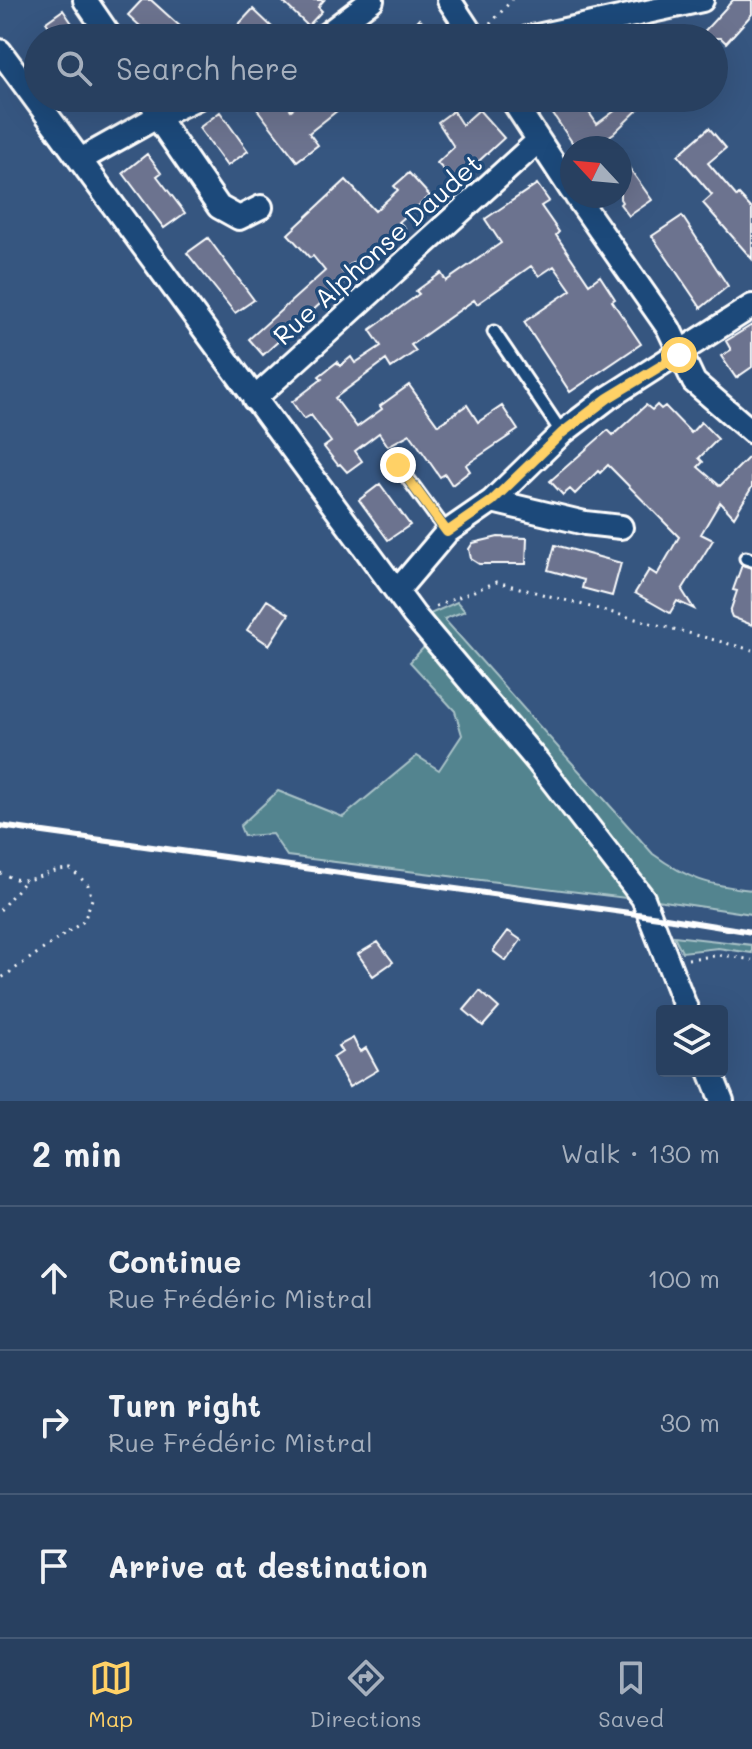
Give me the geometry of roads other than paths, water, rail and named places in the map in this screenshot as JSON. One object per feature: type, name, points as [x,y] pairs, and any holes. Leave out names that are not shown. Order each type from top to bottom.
[{"type":"street","points":[[85,0],[101,24]]},
{"type":"street","points":[[340,24],[372,0]]},
{"type":"street","points":[[449,0],[472,24]]},
{"type":"street","points":[[592,24],[702,0]]},
{"type":"street","points":[[0,51],[24,84]]},
{"type":"street","points":[[45,112],[414,615],[538,762],[643,898],[685,1005]]},
{"type":"street","points":[[80,160],[147,112]]},
{"type":"street","points":[[157,112],[219,207],[239,218],[261,207]]},
{"type":"street","points":[[519,112],[560,174]]},
{"type":"street","name":"Rue Alphonse Daudet","points":[[254,399],[537,142]]},
{"type":"street","points":[[584,208],[669,329],[694,382],[752,432]]},
{"type":"street","points":[[397,591],[447,532],[492,501],[562,433],[608,398],[752,306]]},
{"type":"street","points":[[492,501],[585,523],[621,527]]},
{"type":"street","points":[[712,1077],[722,1101]]},
{"type":"lane","points":[[494,332],[562,433]]},
{"type":"lane","points":[[398,465],[447,532]]},
{"type":"railway","points":[[0,826],[752,932]]}]
